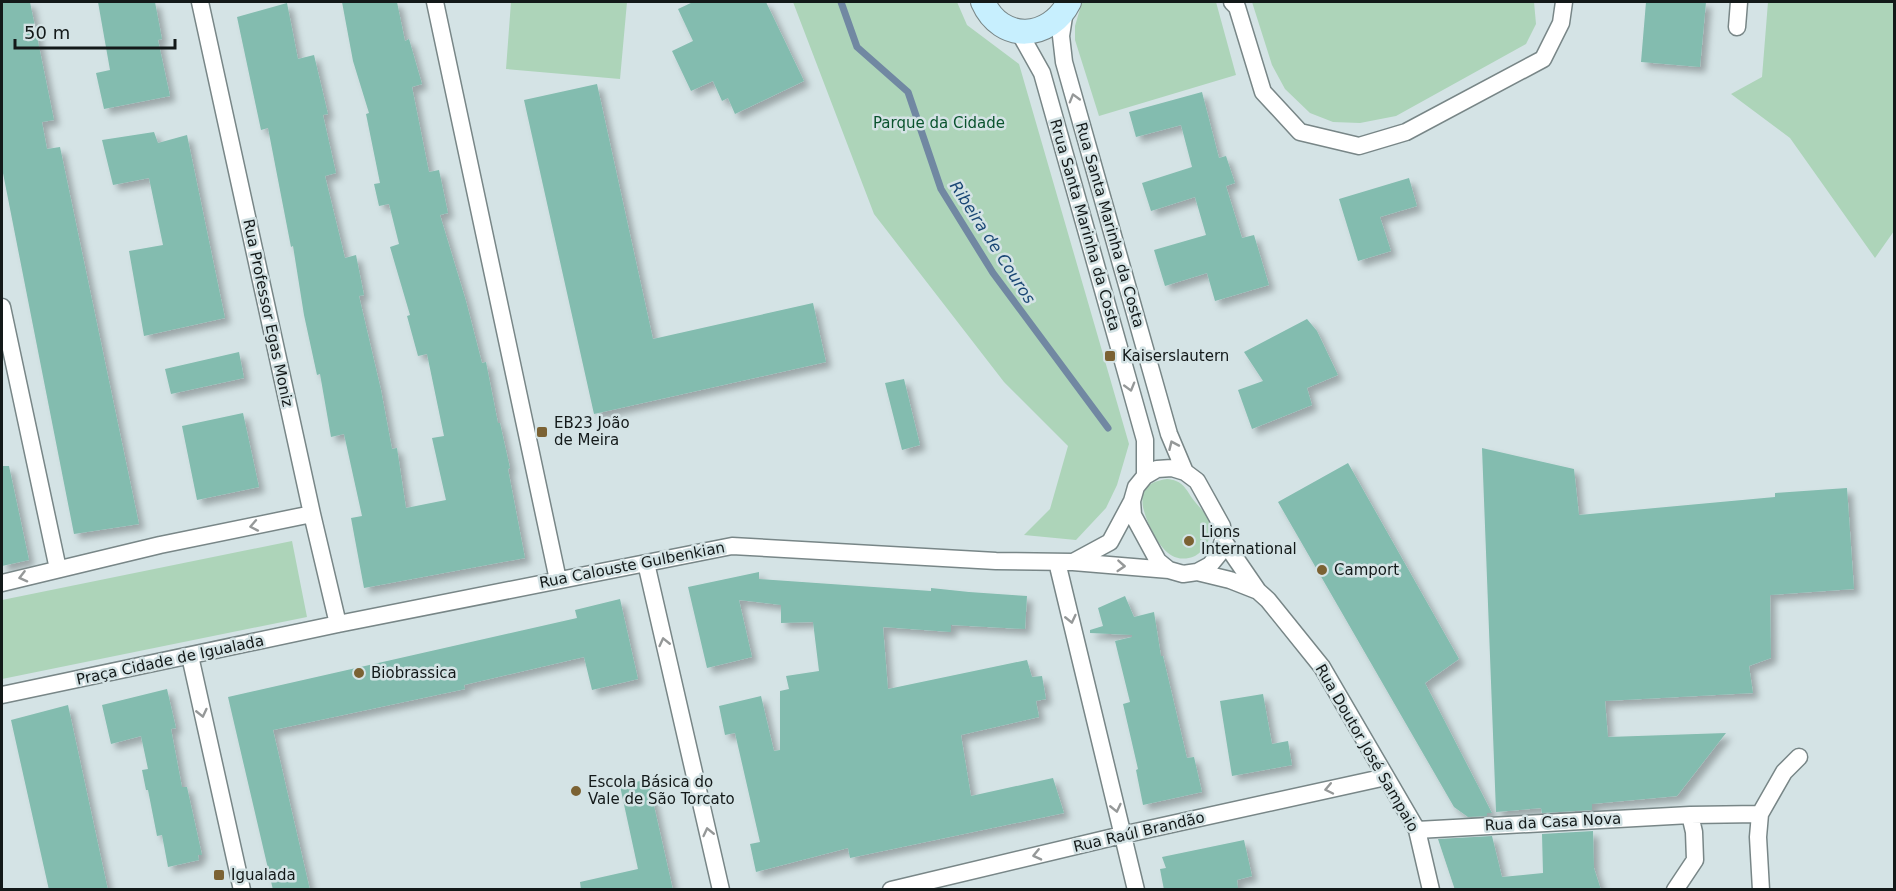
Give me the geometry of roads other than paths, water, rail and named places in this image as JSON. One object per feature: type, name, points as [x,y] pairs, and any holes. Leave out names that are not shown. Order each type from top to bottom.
[{"type":"street","name":"Rua Professor Egas Moniz","points":[[200,2],[338,624]]},
{"type":"street","points":[[435,2],[558,580]]},
{"type":"street","points":[[983,2],[995,20],[1006,28],[1019,32],[1032,32],[1045,28],[1056,20],[1067,6]]},
{"type":"street","points":[[1233,2],[1237,7],[1263,92],[1300,132],[1359,146],[1406,132],[1543,59],[1561,23],[1564,2]]},
{"type":"street","points":[[1737,27],[1739,2]]},
{"type":"street","name":"Rua Santa Marinha da Costa","points":[[1067,6],[1061,36],[1064,62],[1169,434],[1185,472]]},
{"type":"street","name":"Rrua Santa Marinha da Costa","points":[[1019,32],[1042,73],[1141,423],[1145,440],[1145,476]]},
{"type":"street","points":[[2,307],[58,569]]},
{"type":"street","points":[[1172,468],[1185,472],[1197,481],[1222,526],[1223,540],[1219,554],[1210,565],[1197,572],[1183,574],[1169,570],[1158,561],[1133,515],[1132,501],[1136,487],[1145,476],[1157,469],[1172,468]]},
{"type":"street","name":"Rua Calouste Gulbenkian","points":[[1065,562],[1110,542],[1132,501]]},
{"type":"street","points":[[2,583],[160,545],[312,514]]},
{"type":"street","name":"Rua Doutor José Sampaio","points":[[1223,540],[1258,591],[1268,600],[1322,667],[1417,830],[1431,890]]},
{"type":"street","name":"Rua Calouste Gulbenkian","points":[[338,624],[732,546],[996,561],[1065,562],[1169,570]]},
{"type":"street","points":[[1065,562],[1122,835],[1136,890]]},
{"type":"street","points":[[646,563],[721,890]]},
{"type":"street","name":"Rua Doutor José Sampaio","points":[[1197,572],[1230,580],[1258,591]]},
{"type":"street","name":"Praça Cidade de Igualada","points":[[2,695],[338,624]]},
{"type":"street","points":[[190,656],[242,890]]},
{"type":"street","points":[[1761,890],[1758,837],[1760,814],[1784,772],[1799,757]]},
{"type":"street","name":"Rua Raúl Brandão","points":[[891,890],[1122,835],[1386,777]]},
{"type":"street","name":"Rua da Casa Nova","points":[[1417,830],[1690,815],[1760,814]]},
{"type":"street","points":[[1675,890],[1695,860],[1694,831],[1690,815]]},
{"type":"waterway","name":"Ribeira de Couros","points":[[841,2],[857,47],[908,92],[941,189],[993,273],[1108,428]]},
{"type":"place","name":"Kaiserslautern","points":[[1110,356]]},
{"type":"place","name":"EB23 João de Meira","points":[[542,432]]},
{"type":"place","name":"Lions International","points":[[1189,541]]},
{"type":"place","name":"Camport","points":[[1322,570]]},
{"type":"place","name":"Biobrassica","points":[[359,673]]},
{"type":"place","name":"Escola Básica do Vale de São Torcato","points":[[576,791]]},
{"type":"place","name":"Igualada","points":[[219,875]]},
{"type":"park label","name":"Parque da Cidade","points":[[939,123]]}]
